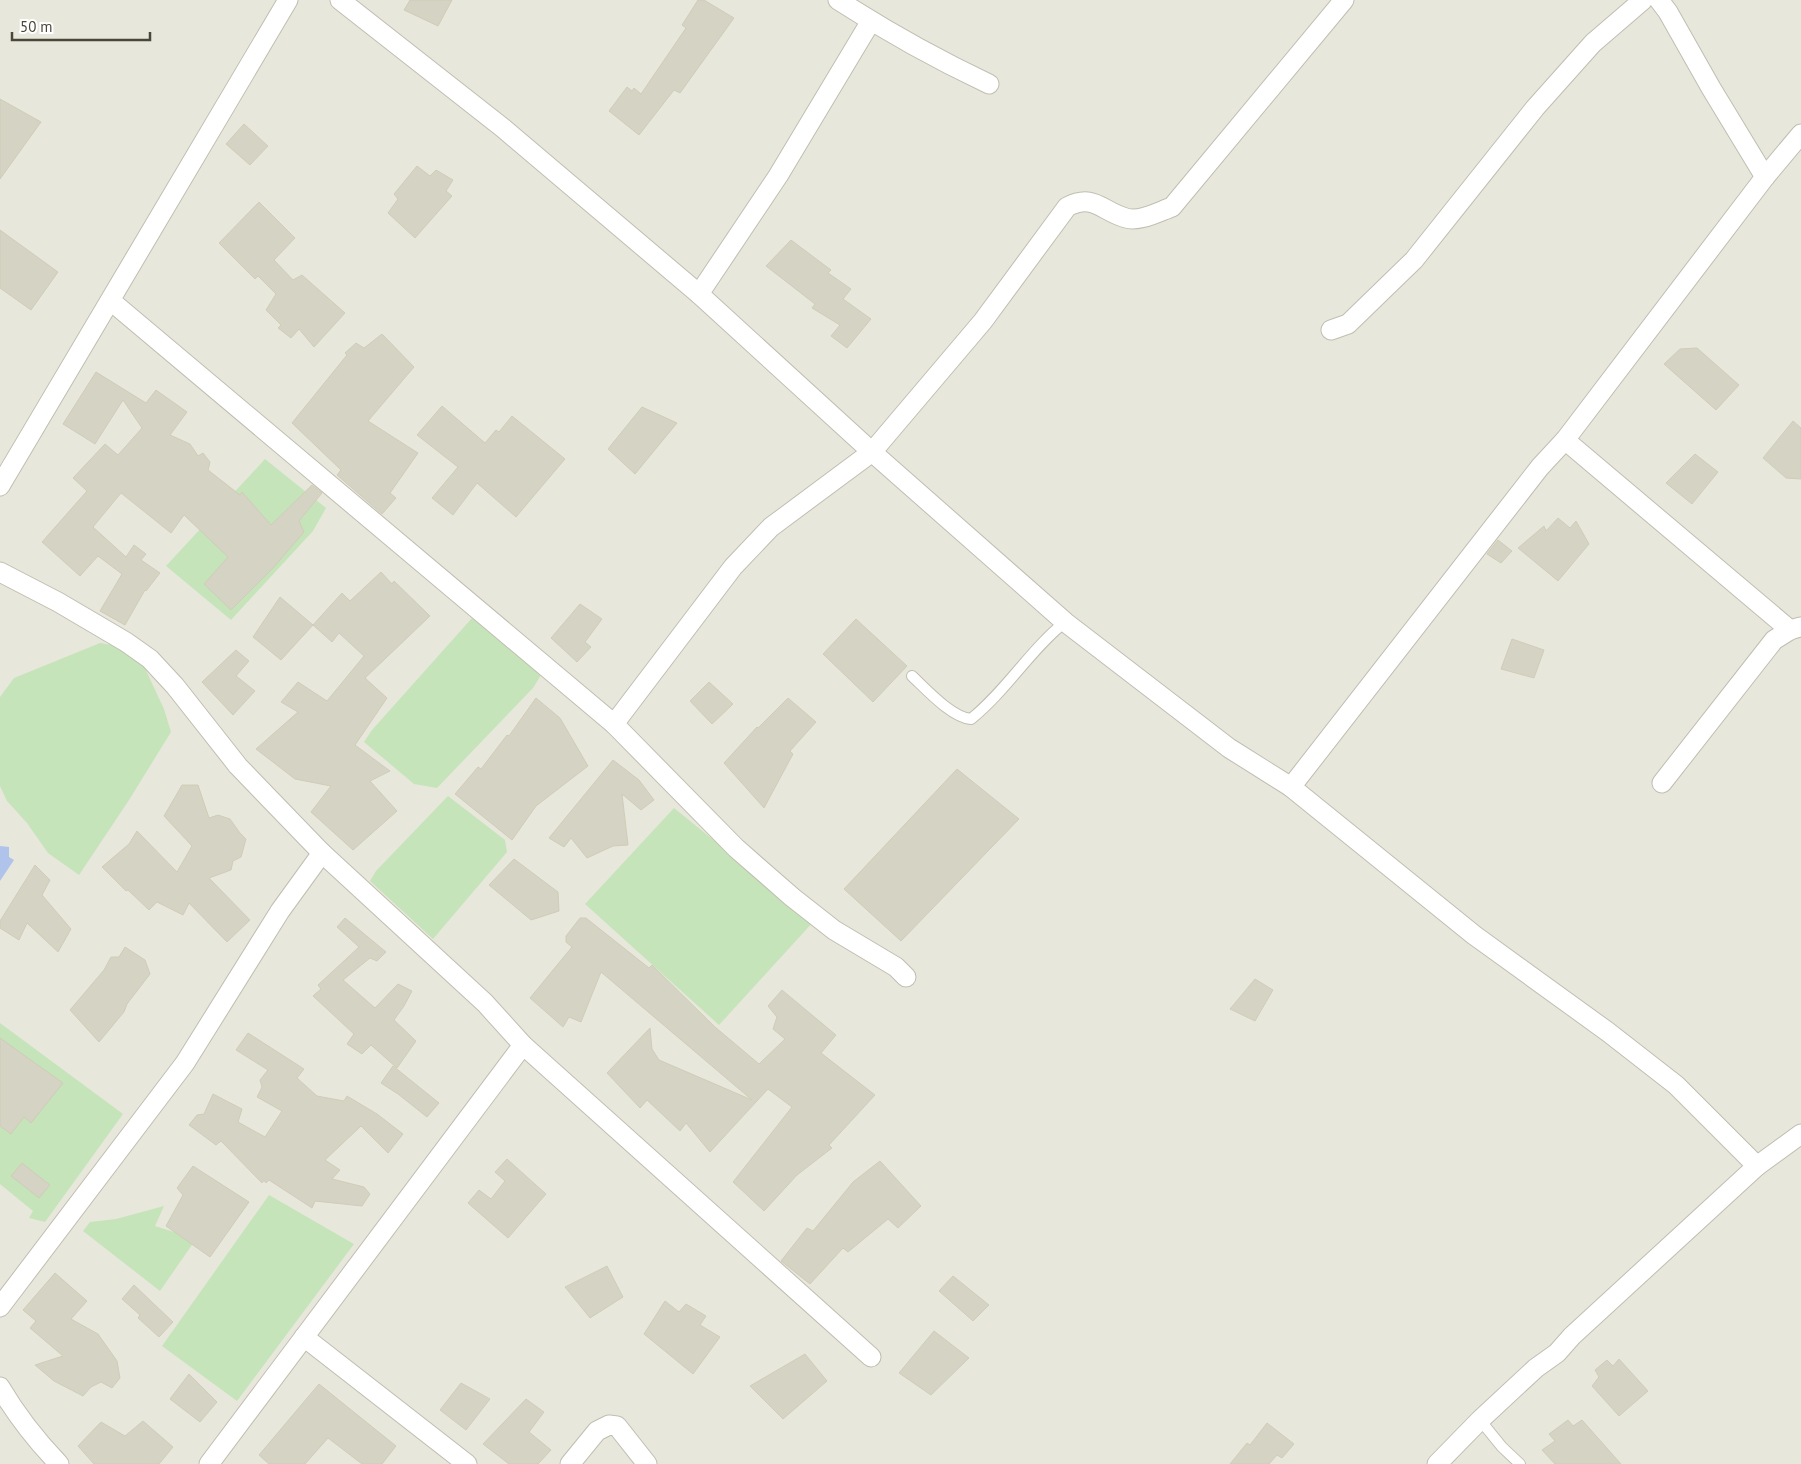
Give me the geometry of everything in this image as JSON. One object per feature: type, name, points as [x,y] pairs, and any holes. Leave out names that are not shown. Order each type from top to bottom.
[{"type":"street","points":[[0,486],[288,0]]},
{"type":"street","points":[[340,0],[503,128],[699,294],[872,452],[1065,622],[1229,748],[1292,787],[1474,935],[1608,1032],[1676,1085],[1757,1166]]},
{"type":"street","points":[[838,0],[941,62],[989,84]]},
{"type":"street","points":[[614,724],[746,552],[771,527],[872,452],[983,321],[1067,207],[1078,201],[1092,202],[1127,218],[1146,217],[1172,208],[1344,0]]},
{"type":"street","points":[[1331,330],[1348,324],[1414,260],[1542,101],[1593,43],[1643,0]]},
{"type":"street","points":[[1658,0],[1668,12],[1765,177]]},
{"type":"street","points":[[699,294],[778,176],[871,21]]},
{"type":"street","points":[[1292,787],[1540,467],[1565,440],[1765,177],[1801,134]]},
{"type":"street","points":[[111,300],[614,724],[736,848],[792,898],[834,930],[896,967],[906,977]]},
{"type":"street","points":[[1565,440],[1795,628],[1774,640],[1662,783]]},
{"type":"street","points":[[0,572],[58,602],[126,642],[150,659],[175,686],[238,766],[322,852],[485,1003],[523,1045],[871,1357]]},
{"type":"street","points":[[0,1307],[185,1063],[280,911],[322,852]]},
{"type":"street","points":[[209,1464],[523,1045]]},
{"type":"street","points":[[1436,1464],[1536,1368],[1557,1353],[1572,1336],[1757,1166],[1801,1134]]},
{"type":"street","points":[[304,1337],[467,1464]]},
{"type":"street","points":[[0,1387],[14,1411],[40,1444],[59,1464]]},
{"type":"street","points":[[570,1464],[597,1430],[609,1425],[617,1426],[647,1464]]},
{"type":"lane","points":[[912,676],[950,709],[964,718],[971,719],[1006,685],[1053,632],[1065,622]]},
{"type":"lane","points":[[1480,1420],[1502,1447],[1520,1464]]},
{"type":"shaded area","points":[[0,0],[1801,0],[1801,1464],[0,1464]]},
{"type":"green space","points":[[265,459],[326,508],[313,531],[231,620],[166,566]]},
{"type":"green space","points":[[472,618],[541,675],[533,688],[437,788],[414,784],[364,742],[372,730]]},
{"type":"green space","points":[[100,643],[136,649],[164,709],[171,732],[79,875],[48,853],[27,823],[7,801],[0,786],[0,697],[14,678]]},
{"type":"green space","points":[[448,796],[505,840],[507,852],[433,939],[370,881],[376,871]]},
{"type":"green space","points":[[674,808],[814,921],[719,1025],[585,904]]},
{"type":"green space","points":[[0,1023],[123,1114],[45,1222],[29,1218],[33,1211],[0,1184]]},
{"type":"green space","points":[[269,1195],[354,1244],[237,1401],[162,1346]]},
{"type":"green space","points":[[164,1206],[155,1226],[196,1239],[160,1291],[83,1231],[90,1222],[116,1219]]},
{"type":"water","points":[[0,846],[9,847],[9,857],[14,860],[0,881]]},
{"type":"building","points":[[410,0],[452,0],[438,26],[404,10]]},
{"type":"building","points":[[698,0],[704,0],[734,18],[680,93],[674,90],[639,135],[609,111],[627,87],[632,91],[634,88],[641,94],[686,28],[682,25]]},
{"type":"building","points":[[0,99],[41,122],[0,179]]},
{"type":"building","points":[[244,124],[268,146],[250,165],[226,144]]},
{"type":"building","points":[[417,166],[430,176],[436,170],[453,180],[446,191],[452,196],[415,238],[388,213],[398,199],[394,194]]},
{"type":"building","points":[[259,202],[295,238],[274,260],[293,280],[302,275],[345,313],[314,347],[299,329],[291,338],[278,328],[281,325],[266,310],[276,294],[258,276],[255,279],[219,243]]},
{"type":"building","points":[[0,230],[58,272],[31,310],[0,288]]},
{"type":"building","points":[[791,240],[831,270],[828,273],[851,289],[843,299],[871,319],[847,348],[831,336],[840,325],[812,308],[815,304],[766,266]]},
{"type":"building","points":[[382,334],[414,367],[368,421],[418,453],[390,493],[396,498],[382,514],[337,475],[341,470],[292,423],[347,355],[345,353],[356,343],[364,348]]},
{"type":"building","points":[[1697,348],[1739,385],[1716,410],[1664,364],[1680,349]]},
{"type":"building","points":[[96,372],[146,403],[156,390],[187,412],[170,435],[190,444],[198,456],[203,453],[210,462],[208,470],[240,495],[242,492],[271,525],[312,485],[322,493],[299,521],[304,532],[273,568],[231,610],[204,584],[228,557],[184,515],[171,533],[121,493],[93,527],[126,557],[134,545],[146,554],[141,560],[160,573],[145,590],[125,625],[100,611],[122,574],[98,556],[80,576],[42,542],[87,491],[73,478],[105,444],[118,455],[142,428],[123,400],[95,444],[63,424]]},
{"type":"building","points":[[442,406],[485,443],[496,430],[499,432],[512,416],[565,459],[516,517],[477,483],[453,515],[432,498],[458,467],[417,435]]},
{"type":"building","points":[[642,407],[677,423],[635,474],[608,449]]},
{"type":"building","points":[[1793,421],[1801,428],[1801,479],[1786,478],[1763,458]]},
{"type":"building","points":[[1695,454],[1718,472],[1692,504],[1666,483]]},
{"type":"building","points":[[1558,518],[1570,528],[1576,521],[1589,544],[1558,581],[1518,548],[1544,526],[1546,531]]},
{"type":"building","points":[[1498,540],[1512,551],[1501,563],[1487,554]]},
{"type":"building","points":[[381,572],[392,584],[394,581],[430,616],[365,678],[387,698],[355,745],[390,771],[370,781],[397,811],[353,850],[311,812],[331,786],[295,779],[256,749],[298,712],[281,702],[298,682],[327,701],[364,656],[339,633],[332,642],[313,625],[342,593],[350,601]]},
{"type":"building","points":[[280,597],[313,625],[281,660],[253,637]]},
{"type":"building","points":[[580,604],[602,619],[585,642],[591,647],[577,662],[551,638]]},
{"type":"building","points":[[856,619],[907,666],[873,702],[823,654]]},
{"type":"building","points":[[1512,639],[1544,650],[1534,678],[1501,669]]},
{"type":"building","points":[[236,650],[249,661],[236,676],[255,691],[233,715],[202,682]]},
{"type":"building","points":[[709,682],[733,704],[712,724],[690,701]]},
{"type":"building","points":[[536,698],[560,718],[588,766],[536,806],[512,840],[455,794],[478,767],[481,769],[507,735],[509,736]]},
{"type":"building","points":[[788,698],[816,722],[790,751],[793,754],[764,808],[724,763],[757,727]]},
{"type":"building","points":[[613,760],[639,780],[654,800],[641,810],[622,794],[628,845],[613,846],[587,858],[571,838],[564,847],[549,838]]},
{"type":"building","points":[[957,769],[1019,819],[901,941],[844,889]]},
{"type":"building","points":[[182,785],[198,785],[209,818],[218,815],[230,819],[246,839],[241,857],[233,861],[231,870],[209,878],[250,920],[227,942],[189,903],[183,915],[157,902],[149,910],[128,890],[126,891],[102,867],[129,844],[137,831],[177,872],[192,846],[164,816]]},
{"type":"building","points":[[514,859],[558,892],[559,911],[531,920],[489,885]]},
{"type":"building","points":[[35,865],[50,880],[42,895],[71,929],[58,952],[27,923],[19,940],[0,928],[0,921]]},
{"type":"building","points":[[345,918],[386,952],[377,961],[370,958],[343,980],[375,1008],[398,984],[412,991],[394,1020],[416,1041],[397,1068],[371,1045],[362,1054],[347,1044],[354,1034],[313,996],[321,989],[318,985],[359,947],[337,927]]},
{"type":"building","points":[[580,918],[586,918],[649,968],[652,965],[715,1027],[759,1064],[785,1039],[773,1029],[777,1017],[768,1006],[782,990],[836,1035],[821,1053],[875,1095],[829,1145],[832,1148],[797,1175],[764,1211],[733,1182],[792,1107],[768,1089],[710,1152],[686,1123],[680,1131],[647,1100],[640,1108],[607,1073],[650,1028],[652,1049],[659,1060],[752,1100],[601,972],[581,1022],[569,1017],[563,1027],[530,998],[572,947],[566,942],[566,936]]},
{"type":"building","points":[[125,947],[145,960],[150,974],[127,1004],[124,1012],[99,1042],[70,1010],[104,970],[111,957],[119,957]]},
{"type":"building","points":[[1255,979],[1273,990],[1255,1021],[1230,1009]]},
{"type":"building","points":[[248,1033],[304,1069],[297,1078],[317,1096],[344,1101],[347,1096],[377,1114],[403,1134],[388,1153],[361,1126],[325,1160],[340,1170],[332,1179],[364,1187],[370,1194],[362,1206],[315,1201],[312,1208],[269,1180],[266,1183],[264,1180],[262,1183],[221,1141],[216,1145],[189,1125],[197,1115],[204,1114],[213,1094],[242,1109],[238,1122],[265,1137],[282,1111],[257,1097],[262,1087],[260,1080],[268,1070],[236,1050]]},
{"type":"building","points":[[0,1038],[63,1083],[31,1123],[24,1117],[11,1134],[0,1126]]},
{"type":"building","points":[[393,1066],[439,1103],[427,1117],[381,1083]]},
{"type":"building","points":[[507,1159],[546,1194],[508,1238],[468,1203],[479,1190],[491,1199],[505,1181],[495,1172]]},
{"type":"building","points":[[880,1161],[921,1206],[898,1228],[888,1219],[848,1252],[843,1248],[810,1284],[781,1261],[807,1228],[813,1231],[853,1182]]},
{"type":"building","points":[[22,1163],[50,1185],[39,1198],[11,1176]]},
{"type":"building","points":[[193,1166],[249,1202],[210,1257],[166,1226],[183,1195],[177,1188]]},
{"type":"building","points":[[607,1266],[623,1297],[590,1318],[565,1287]]},
{"type":"building","points":[[55,1273],[87,1301],[71,1319],[98,1334],[117,1361],[120,1378],[112,1388],[101,1382],[91,1387],[83,1396],[54,1381],[35,1365],[63,1356],[30,1328],[36,1321],[23,1310]]},
{"type":"building","points":[[953,1276],[989,1305],[973,1321],[939,1291]]},
{"type":"building","points":[[134,1285],[173,1322],[159,1337],[138,1318],[140,1315],[122,1299]]},
{"type":"building","points":[[665,1301],[679,1312],[686,1304],[706,1316],[700,1325],[720,1337],[693,1374],[644,1334]]},
{"type":"building","points":[[934,1331],[969,1358],[931,1395],[899,1373]]},
{"type":"building","points":[[805,1354],[827,1381],[783,1419],[750,1386]]},
{"type":"building","points":[[1619,1359],[1648,1391],[1619,1416],[1592,1386],[1599,1377],[1595,1370],[1607,1360],[1613,1366]]},
{"type":"building","points":[[189,1374],[217,1402],[200,1422],[170,1399]]},
{"type":"building","points":[[461,1383],[490,1399],[466,1430],[440,1410]]},
{"type":"building","points":[[319,1384],[396,1446],[382,1464],[362,1464],[328,1438],[305,1464],[269,1464],[259,1455]]},
{"type":"building","points":[[526,1399],[544,1412],[529,1432],[551,1450],[538,1464],[509,1464],[483,1444]]},
{"type":"building","points":[[1568,1420],[1573,1426],[1582,1420],[1621,1464],[1555,1464],[1542,1450],[1555,1441],[1549,1434]]},
{"type":"building","points":[[143,1421],[173,1447],[159,1464],[94,1464],[78,1446],[101,1422],[125,1436]]},
{"type":"building","points":[[1267,1423],[1294,1444],[1282,1458],[1277,1455],[1269,1464],[1230,1464],[1247,1443],[1250,1445]]}]
